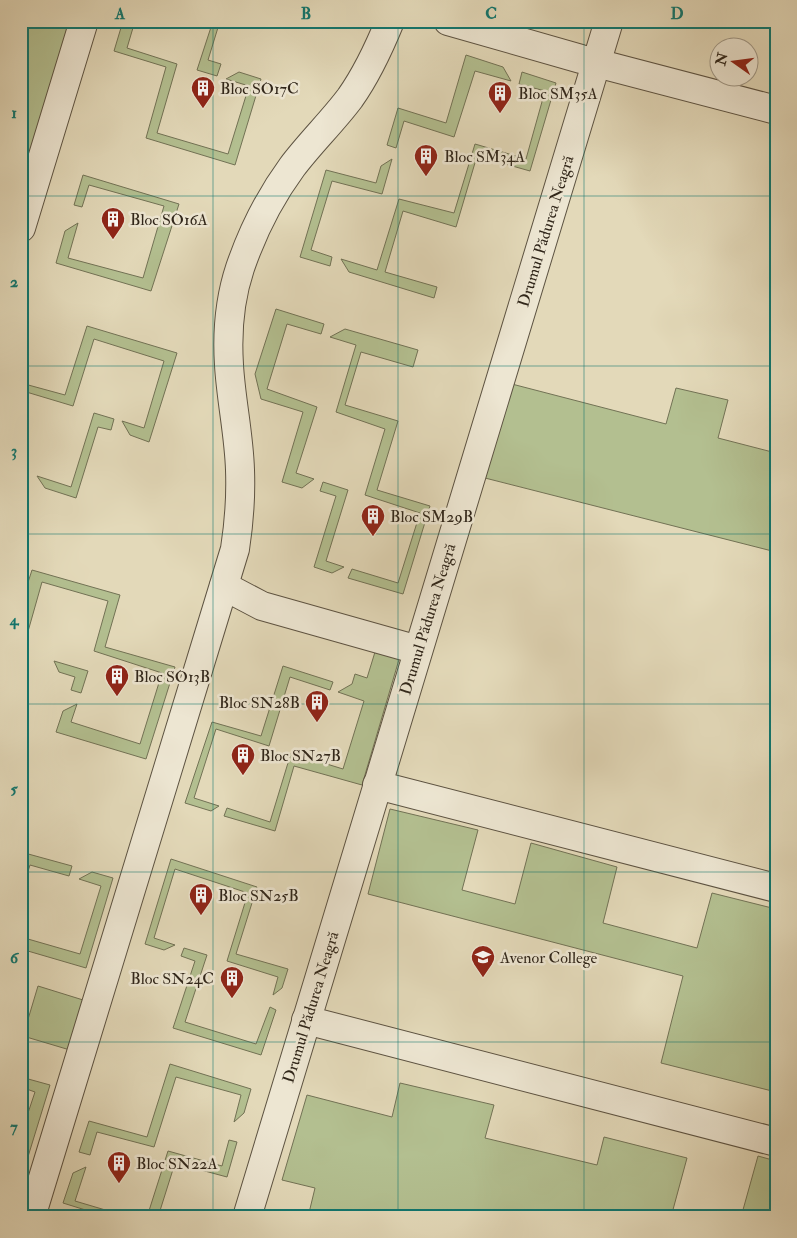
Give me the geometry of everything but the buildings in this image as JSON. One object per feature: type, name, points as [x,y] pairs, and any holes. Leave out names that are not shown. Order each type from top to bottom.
[{"type":"street","points":[[21,228],[84,21]]},
{"type":"street","points":[[31,1217],[235,549],[240,514],[240,470],[229,365],[233,298],[240,268],[253,236],[278,188],[292,167],[350,98],[367,72],[390,21]]},
{"type":"street","points":[[448,21],[596,64],[776,110]]},
{"type":"street","name":"Drumul Pădurea Neagră","points":[[247,1217],[609,21]]},
{"type":"street","points":[[224,586],[262,606],[418,650]]},
{"type":"street","points":[[378,784],[776,888]]},
{"type":"street","points":[[306,1020],[776,1142]]},
{"type":"green space","points":[[21,21],[84,21],[21,228]]},
{"type":"green space","points":[[123,21],[135,21],[127,48],[177,64],[157,133],[228,154],[249,86],[226,79],[239,72],[261,79],[235,165],[146,138],[166,67],[114,51]]},
{"type":"green space","points":[[213,21],[220,21],[208,60],[221,64],[217,76],[197,70]]},
{"type":"green space","points":[[466,55],[503,67],[511,81],[475,71],[454,137],[404,121],[396,148],[387,145],[398,108],[446,123]]},
{"type":"green space","points":[[522,72],[556,83],[530,171],[477,156],[456,227],[403,211],[385,272],[437,287],[434,298],[349,272],[341,259],[377,270],[399,199],[454,213],[475,144],[526,159],[545,91],[519,84]]},
{"type":"green space","points":[[392,159],[382,194],[332,181],[311,250],[332,257],[330,266],[300,257],[326,170],[376,183],[381,166]]},
{"type":"green space","points":[[83,175],[179,204],[151,291],[56,263],[65,231],[78,223],[68,258],[143,278],[164,206],[89,185],[82,207],[74,205]]},
{"type":"green space","points":[[276,309],[324,324],[321,334],[287,324],[267,389],[317,407],[296,473],[314,479],[302,488],[282,482],[303,412],[261,399],[255,374]]},
{"type":"green space","points":[[87,326],[177,353],[149,442],[130,435],[122,421],[144,428],[164,361],[94,339],[73,406],[23,391],[21,397],[21,383],[65,395]]},
{"type":"green space","points":[[345,329],[418,350],[413,367],[361,352],[345,405],[398,421],[377,490],[430,506],[403,594],[348,578],[352,569],[398,583],[420,513],[365,495],[385,429],[336,412],[356,345],[330,337]]},
{"type":"green space","points":[[508,383],[666,424],[676,388],[728,400],[718,438],[776,453],[776,552],[485,478]]},
{"type":"green space","points":[[94,413],[114,419],[111,430],[98,427],[76,498],[45,488],[37,476],[71,487]]},
{"type":"green space","points":[[323,482],[348,490],[326,561],[344,567],[332,573],[314,567],[336,496],[320,491]]},
{"type":"green space","points":[[32,570],[120,595],[105,647],[175,667],[146,759],[56,732],[63,711],[77,704],[71,722],[140,744],[162,673],[94,651],[108,601],[42,582],[27,635],[21,633],[21,604]]},
{"type":"green space","points":[[379,639],[403,646],[362,785],[294,766],[275,831],[224,816],[227,808],[270,822],[291,753],[343,769],[364,701],[338,692],[352,684],[355,674],[367,678]]},
{"type":"green space","points":[[54,661],[88,671],[81,693],[71,690],[75,677],[59,672]]},
{"type":"green space","points":[[283,666],[333,682],[330,690],[290,677],[269,746],[216,729],[194,798],[219,806],[211,811],[185,803],[212,722],[261,736]]},
{"type":"green space","points":[[390,809],[478,830],[462,890],[515,904],[531,843],[617,867],[603,923],[697,948],[712,893],[776,909],[776,1092],[661,1063],[683,976],[368,894]]},
{"type":"green space","points":[[21,852],[72,866],[69,876],[30,865],[21,894]]},
{"type":"green space","points":[[171,859],[257,887],[236,954],[288,969],[282,988],[273,995],[278,977],[227,961],[248,893],[175,869],[154,938],[175,945],[164,950],[145,944]]},
{"type":"green space","points":[[92,872],[113,878],[86,968],[21,949],[21,937],[80,954],[101,886],[79,879]]},
{"type":"green space","points":[[184,948],[207,955],[185,1022],[256,1044],[270,1007],[276,1010],[261,1055],[173,1028],[195,961],[181,956]]},
{"type":"green space","points":[[38,986],[96,1004],[80,1053],[23,1036]]},
{"type":"green space","points":[[170,1064],[251,1089],[244,1113],[234,1122],[241,1095],[176,1077],[154,1147],[97,1132],[90,1155],[79,1152],[89,1121],[147,1137]]},
{"type":"green space","points":[[21,1077],[50,1085],[23,1173],[21,1172],[21,1134],[35,1092],[21,1087]]},
{"type":"green space","points":[[400,1083],[494,1105],[485,1138],[597,1165],[604,1137],[687,1158],[671,1217],[308,1217],[315,1188],[282,1180],[307,1095],[392,1117]]},
{"type":"green space","points":[[229,1140],[237,1142],[227,1177],[175,1163],[158,1217],[147,1217],[168,1151],[222,1166]]},
{"type":"green space","points":[[758,1156],[776,1161],[776,1217],[741,1217]]},
{"type":"green space","points":[[86,1167],[75,1201],[129,1217],[108,1217],[63,1203],[73,1173]]},
{"type":"place","name":"Bloc SO17C","points":[[203,109]]},
{"type":"place","name":"Bloc SM35A","points":[[500,114]]},
{"type":"place","name":"Bloc SM34A","points":[[426,177]]},
{"type":"place","name":"Bloc SO16A","points":[[113,240]]},
{"type":"place","name":"Bloc SM29B","points":[[373,537]]},
{"type":"place","name":"Bloc SO13B","points":[[117,697]]},
{"type":"place","name":"Bloc SN28B","points":[[317,723]]},
{"type":"place","name":"Bloc SN27B","points":[[243,776]]},
{"type":"place","name":"Bloc SN25B","points":[[201,916]]},
{"type":"place","name":"Avenor College","points":[[483,978]]},
{"type":"place","name":"Bloc SN24C","points":[[232,999]]},
{"type":"place","name":"Bloc SN22A","points":[[119,1184]]}]
